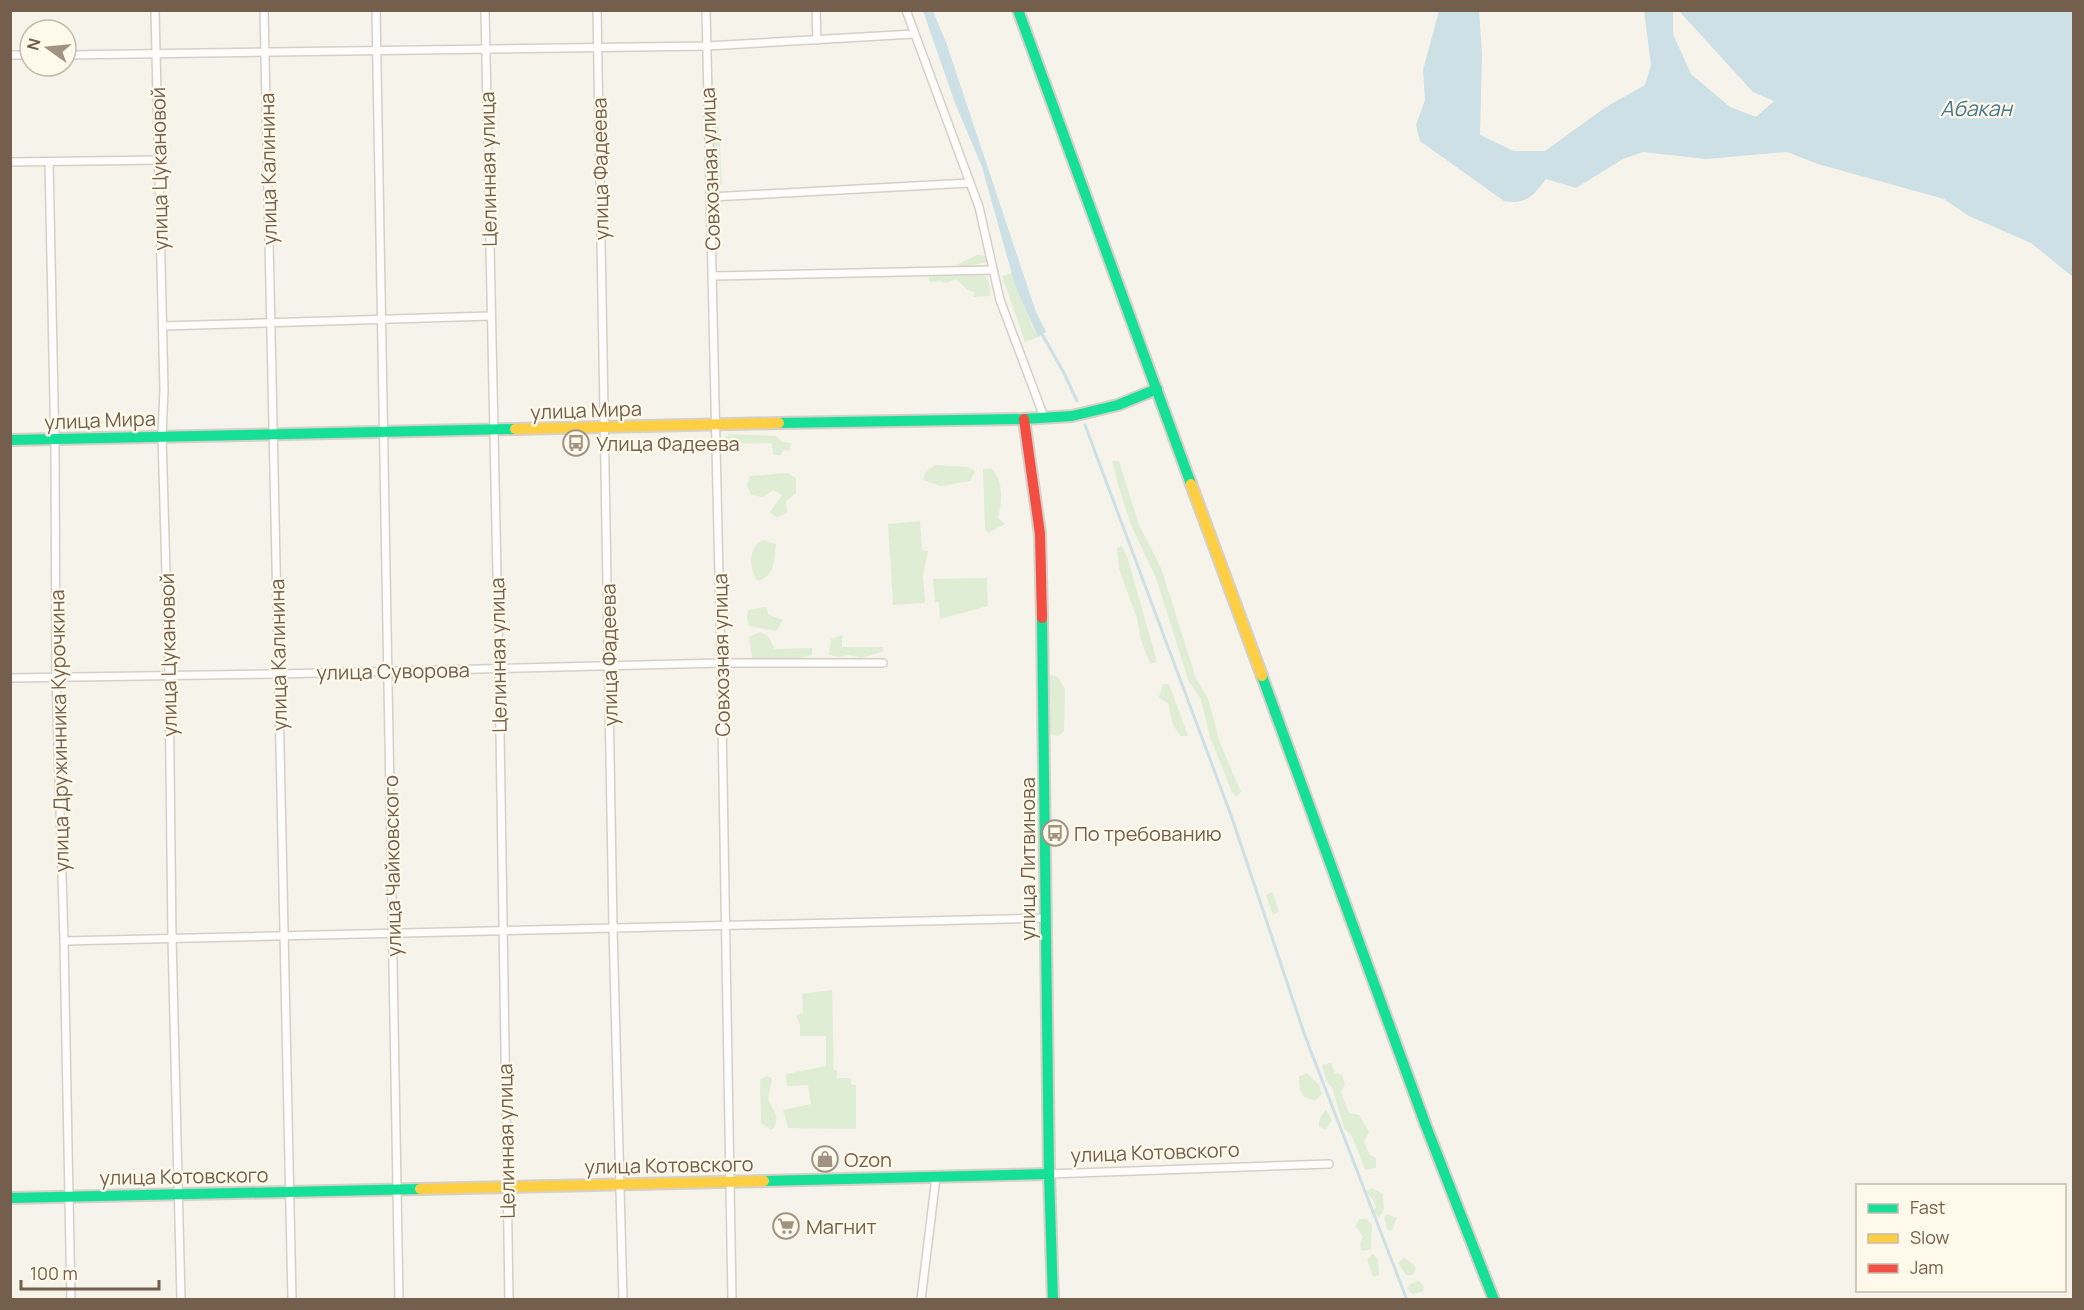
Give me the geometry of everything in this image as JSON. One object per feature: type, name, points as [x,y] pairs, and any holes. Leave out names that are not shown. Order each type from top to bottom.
[{"type":"main road","points":[[1018,10],[1422,1114],[1494,1299]]},
{"type":"main road","name":"улица Мира","points":[[10,440],[604,428],[716,423],[1024,419],[1072,416],[1106,408],[1157,389]]},
{"type":"main road","name":"улица Литвинова","points":[[1024,419],[1040,534],[1045,748],[1049,1174],[1053,1299]]},
{"type":"main road","name":"улица Котовского","points":[[10,1198],[1049,1174]]},
{"type":"street","name":"улица Цукановой","points":[[155,10],[163,326],[162,436],[169,676],[171,938],[181,1299]]},
{"type":"street","name":"улица Калинина","points":[[264,10],[292,1299]]},
{"type":"street","name":"улица Чайковского","points":[[376,10],[399,1299]]},
{"type":"street","name":"Целинная улица","points":[[485,10],[509,1299]]},
{"type":"street","name":"улица Фадеева","points":[[597,10],[623,1299]]},
{"type":"street","name":"Совхозная улица","points":[[706,10],[721,663],[732,1299]]},
{"type":"street","points":[[816,10],[817,40]]},
{"type":"street","points":[[906,10],[979,207],[1000,300],[1044,417]]},
{"type":"street","points":[[78,55],[485,51],[707,46],[914,34]]},
{"type":"street","points":[[10,162],[160,160]]},
{"type":"street","name":"улица Дружинника Курочкина","points":[[49,162],[55,439],[56,677],[71,1299]]},
{"type":"street","points":[[711,197],[969,183]]},
{"type":"street","points":[[713,276],[992,270]]},
{"type":"street","points":[[163,326],[490,316]]},
{"type":"street","name":"улица Суворова","points":[[10,678],[721,663],[883,663]]},
{"type":"street","points":[[64,941],[1045,918]]},
{"type":"street","name":"улица Котовского","points":[[1049,1174],[1329,1164]]},
{"type":"street","points":[[921,1299],[936,1177]]},
{"type":"green space","points":[[712,113],[717,114],[719,131],[722,184],[719,187],[714,184]]},
{"type":"green space","points":[[977,255],[986,256],[987,262],[957,269],[956,265]]},
{"type":"green space","points":[[1012,273],[1038,337],[1025,342],[1002,276]]},
{"type":"green space","points":[[984,275],[989,282],[990,296],[973,297],[974,292],[968,290],[956,279],[946,283],[929,282],[929,276]]},
{"type":"green space","points":[[729,434],[776,436],[782,442],[791,443],[789,451],[783,450],[781,455],[774,455],[771,443],[726,444],[723,439]]},
{"type":"green space","points":[[1112,461],[1119,461],[1139,525],[1161,568],[1196,678],[1208,699],[1220,743],[1241,792],[1236,797],[1210,737],[1201,699],[1189,682],[1156,578],[1131,525]]},
{"type":"green space","points":[[935,465],[967,467],[975,471],[970,481],[941,486],[923,480],[925,473]]},
{"type":"green space","points":[[991,468],[1000,485],[998,518],[1005,524],[988,533],[985,529],[983,469]]},
{"type":"green space","points":[[788,473],[796,478],[796,493],[786,501],[787,512],[777,518],[770,512],[782,495],[773,490],[763,497],[751,495],[747,485],[750,476]]},
{"type":"green space","points":[[920,521],[922,550],[928,551],[923,576],[925,603],[893,605],[888,524]]},
{"type":"green space","points":[[764,540],[776,544],[774,562],[768,575],[758,581],[752,570],[751,558],[755,547]]},
{"type":"green space","points":[[1122,546],[1128,559],[1157,662],[1150,664],[1141,640],[1137,618],[1119,569],[1117,548]]},
{"type":"green space","points":[[987,578],[988,606],[940,619],[939,602],[935,602],[933,579]]},
{"type":"green space","points":[[766,607],[769,615],[783,620],[776,631],[749,626],[748,610]]},
{"type":"green space","points":[[760,632],[768,636],[775,649],[812,648],[812,655],[782,662],[768,662],[752,658],[749,637]]},
{"type":"green space","points":[[842,635],[842,647],[883,647],[884,651],[862,658],[829,655],[831,639]]},
{"type":"green space","points":[[1051,675],[1058,677],[1065,689],[1064,731],[1058,736],[1052,735],[1050,730],[1048,678]]},
{"type":"green space","points":[[1163,684],[1169,684],[1188,736],[1181,736],[1178,732],[1172,722],[1169,704],[1159,697]]},
{"type":"green space","points":[[1272,892],[1279,911],[1273,915],[1266,895]]},
{"type":"green space","points":[[832,990],[834,1070],[837,1070],[837,1078],[851,1078],[851,1084],[856,1085],[856,1129],[788,1128],[783,1110],[811,1104],[808,1085],[787,1086],[786,1074],[826,1066],[826,1036],[800,1036],[800,1025],[796,1015],[803,1013],[802,994]]},
{"type":"green space","points":[[1331,1063],[1335,1073],[1342,1075],[1345,1084],[1341,1092],[1349,1113],[1359,1115],[1369,1132],[1364,1142],[1369,1154],[1376,1158],[1376,1168],[1365,1170],[1352,1136],[1344,1128],[1332,1087],[1327,1082],[1322,1065]]},
{"type":"green space","points":[[1307,1073],[1319,1085],[1322,1094],[1315,1101],[1304,1097],[1300,1090],[1299,1077]]},
{"type":"green space","points":[[767,1076],[772,1078],[768,1100],[776,1119],[772,1130],[761,1123],[760,1079]]},
{"type":"green space","points":[[1326,1110],[1332,1120],[1326,1129],[1319,1127],[1319,1124]]},
{"type":"green space","points":[[1371,1188],[1383,1194],[1384,1209],[1379,1218],[1373,1211],[1376,1207],[1374,1201],[1366,1192]]},
{"type":"green space","points":[[1387,1214],[1397,1218],[1392,1231],[1387,1229],[1384,1218]]},
{"type":"green space","points":[[1359,1219],[1366,1219],[1372,1225],[1371,1249],[1365,1251],[1361,1250],[1360,1243],[1363,1237],[1356,1226]]},
{"type":"green space","points":[[1373,1254],[1378,1259],[1379,1275],[1373,1277],[1367,1259]]},
{"type":"green space","points":[[1404,1258],[1416,1268],[1413,1275],[1406,1275],[1398,1263]]},
{"type":"green space","points":[[1419,1281],[1424,1287],[1423,1292],[1412,1294],[1407,1288],[1410,1284]]},
{"type":"water","points":[[923,11],[933,11],[947,45],[1036,312],[1046,332],[1038,337],[1015,285],[982,167],[955,103]]},
{"type":"water","name":"Абакан","points":[[1439,11],[1479,11],[1482,54],[1480,135],[1514,151],[1545,151],[1606,107],[1645,85],[1651,65],[1644,11],[1673,11],[1673,34],[1691,74],[1730,107],[1756,117],[1774,101],[1753,92],[1679,11],[2073,11],[2073,277],[2031,243],[1969,216],[1944,199],[1818,164],[1787,152],[1706,159],[1643,152],[1623,159],[1576,188],[1546,179],[1529,198],[1512,202],[1504,201],[1420,141],[1416,125],[1425,100],[1423,70]]},
{"type":"waterway","points":[[1042,334],[1077,401]]},
{"type":"waterway","points":[[1085,425],[1232,818],[1305,1036],[1407,1300]]},
{"type":"traffic: fast","points":[[1018,10],[1191,484]]},
{"type":"traffic: fast","points":[[779,423],[1024,419],[1072,416],[1118,405],[1157,389]]},
{"type":"traffic: fast","points":[[10,440],[515,429]]},
{"type":"traffic: fast","points":[[1042,618],[1049,1174],[1053,1300]]},
{"type":"traffic: fast","points":[[1262,676],[1426,1126],[1494,1300]]},
{"type":"traffic: fast","points":[[764,1181],[1049,1174]]},
{"type":"traffic: fast","points":[[10,1198],[420,1189]]},
{"type":"traffic: slow","points":[[515,429],[779,423]]},
{"type":"traffic: slow","points":[[1191,484],[1262,676]]},
{"type":"traffic: slow","points":[[420,1189],[764,1181]]},
{"type":"traffic: jam","points":[[1024,419],[1040,534],[1042,618]]},
{"type":"place","name":"Улица Фадеева","points":[[576,443]]},
{"type":"place","name":"По требованию","points":[[1055,833]]},
{"type":"place","name":"Ozon","points":[[825,1159]]},
{"type":"place","name":"Магнит","points":[[786,1226]]}]
